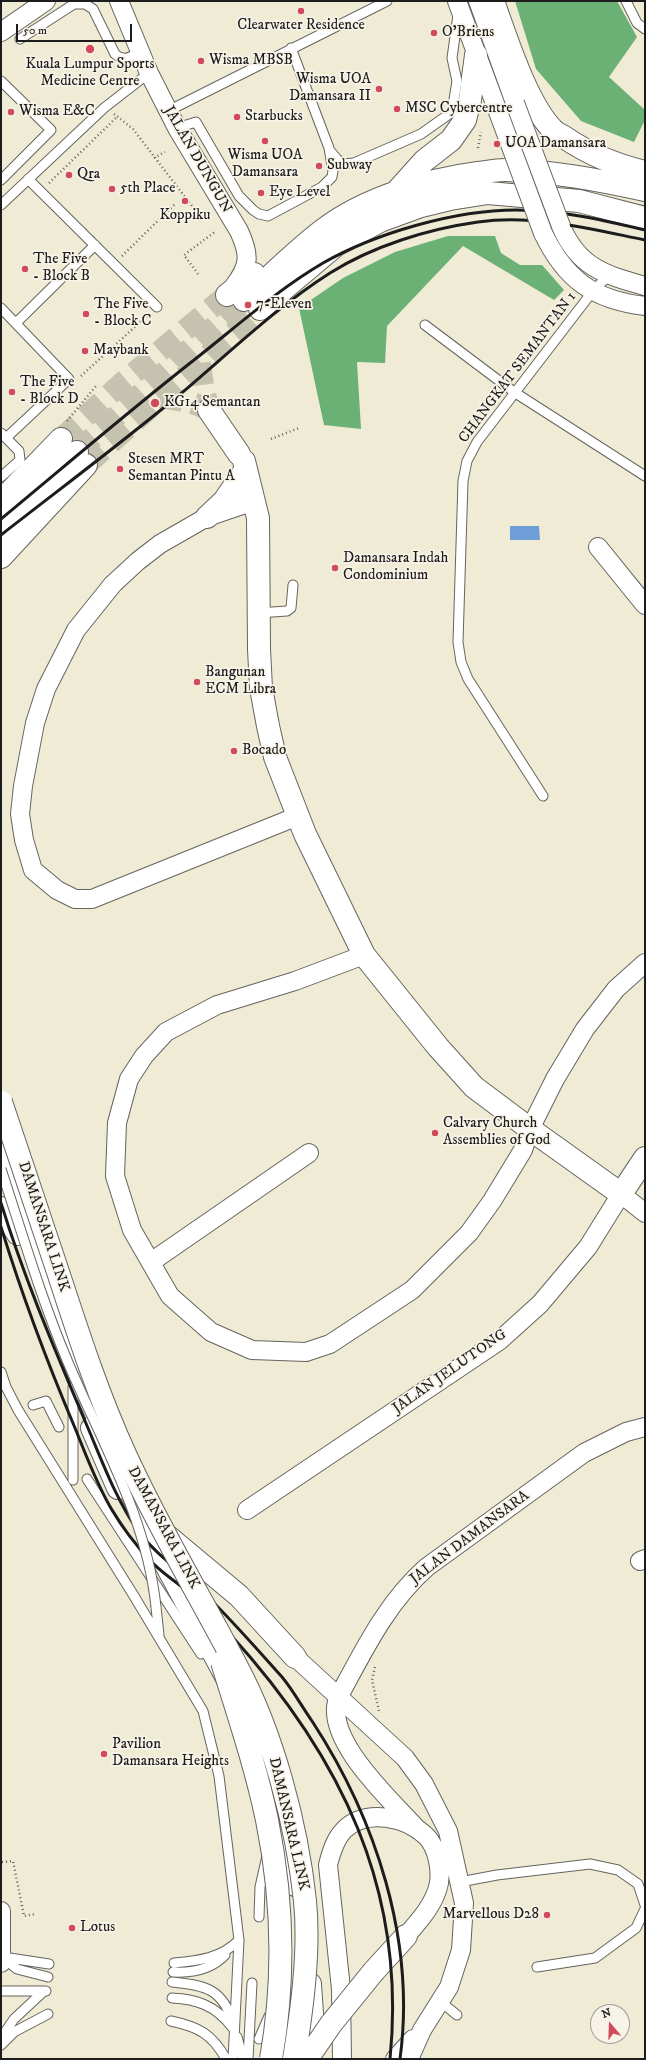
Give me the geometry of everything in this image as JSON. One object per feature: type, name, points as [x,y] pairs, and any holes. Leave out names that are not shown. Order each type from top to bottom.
[{"type":"main road","points":[[493,1],[528,90],[538,110],[554,131],[579,148],[610,162],[645,172]]},
{"type":"main road","points":[[395,194],[424,161],[451,140],[465,120],[476,55]]},
{"type":"main road","points":[[244,301],[276,257],[308,242],[323,229],[349,213],[426,183],[459,176],[503,170],[580,176],[645,190]]},
{"type":"main road","points":[[244,301],[336,245],[380,221],[421,206],[450,199],[488,194],[579,201],[645,218]]},
{"type":"main road","points":[[209,410],[243,461],[258,518],[258,613],[261,688],[268,726],[276,757],[298,816],[364,955],[438,1047],[474,1087],[530,1129],[622,1194]]},
{"type":"main road","points":[[1,501],[72,445]]},
{"type":"main road","points":[[1,529],[72,445]]},
{"type":"main road","points":[[1,556],[72,445]]},
{"type":"main road","points":[[207,516],[224,501],[243,461]]},
{"type":"main road","name":"DAMANSARA LINK","points":[[1,1102],[82,1345],[115,1431],[151,1509],[238,1668],[270,1746],[281,1782],[298,1855],[306,1903],[306,1952],[294,2059]]},
{"type":"main road","name":"DAMANSARA LINK","points":[[1,1144],[77,1368],[137,1506],[235,1693],[259,1758],[299,1904],[310,1981],[313,2028],[309,2059]]},
{"type":"main road","name":"JALAN JELUTONG","points":[[622,1194],[645,1158]]},
{"type":"main road","points":[[1,1181],[18,1234],[73,1387],[120,1491],[227,1708],[248,1763],[268,1850],[283,1904],[289,1946],[289,1989],[285,2059]]},
{"type":"main road","points":[[1,1208],[18,1234]]},
{"type":"main road","points":[[137,1506],[178,1545],[239,1596],[295,1658]]},
{"type":"main road","points":[[208,1614],[246,1740],[267,1820],[275,1872],[281,1952],[279,2006],[271,2059]]},
{"type":"main road","points":[[263,2049],[271,2011],[273,1957],[268,1850]]},
{"type":"main road","points":[[309,2059],[331,2024],[374,1971],[406,1936]]},
{"type":"street","name":"JALAN DUNGUN","points":[[119,1],[149,73],[168,111],[247,248],[244,301]]},
{"type":"street","points":[[478,1],[568,242],[578,255],[608,276],[645,286]]},
{"type":"street","points":[[6,28],[36,3]]},
{"type":"street","points":[[458,4],[543,233],[554,255],[579,283],[593,291],[624,304],[645,306]]},
{"type":"street","points":[[254,502],[207,516],[160,544],[138,561],[113,584],[76,630],[46,690],[35,723],[23,786],[20,814],[24,840],[33,870],[57,890],[75,899],[92,899],[298,816]]},
{"type":"street","points":[[598,547],[645,605]]},
{"type":"street","points":[[364,955],[294,981],[217,1005],[166,1032],[144,1056],[129,1079],[117,1123],[115,1176],[132,1230],[170,1296],[211,1332],[252,1350],[306,1352],[330,1344],[412,1290],[469,1233],[513,1169],[523,1150],[530,1129],[555,1079],[596,1014],[616,989],[645,964]]},
{"type":"street","points":[[150,1262],[309,1153]]},
{"type":"street","points":[[622,1194],[645,1212]]},
{"type":"street","name":"JALAN JELUTONG","points":[[247,1510],[499,1341],[540,1304],[588,1247],[622,1194]]},
{"type":"street","name":"JALAN DAMANSARA","points":[[339,1696],[378,1626],[410,1582],[427,1567],[584,1453],[626,1432],[645,1427]]},
{"type":"street","points":[[295,1658],[339,1696],[405,1758],[424,1784],[448,1831],[464,1903],[461,1950],[449,1987],[441,2002],[422,2030],[395,2059]]},
{"type":"street","points":[[339,1696],[336,1707],[340,1734],[352,1755],[418,1830],[428,1838],[438,1859],[439,1883],[432,1902],[419,1921],[406,1936]]},
{"type":"street","points":[[342,2059],[341,1989],[328,1865],[333,1846],[344,1830],[359,1820],[375,1817],[389,1818],[418,1830]]},
{"type":"street","points":[[1,1910],[1,1959]]},
{"type":"street","points":[[409,2059],[422,2030]]},
{"type":"lane","points":[[168,111],[387,1]]},
{"type":"lane","points":[[626,1],[637,23],[645,29]]},
{"type":"lane","points":[[6,28],[22,41],[74,4],[85,4],[93,9],[115,54],[120,58],[125,59],[140,52]]},
{"type":"lane","points":[[329,148],[337,159],[344,164],[354,163],[421,134],[452,112],[457,81],[452,58],[458,4]]},
{"type":"lane","points":[[177,128],[196,122],[239,196],[259,214],[268,216],[322,188],[332,177],[334,172],[329,148],[291,48]]},
{"type":"lane","points":[[1,205],[104,108],[149,73]]},
{"type":"lane","points":[[1,81],[51,130],[1,180]]},
{"type":"lane","points":[[28,178],[157,307]]},
{"type":"lane","points":[[16,323],[95,246]]},
{"type":"lane","name":"CHANGKAT SEMANTAN 1","points":[[543,796],[468,679],[461,662],[458,642],[463,481],[467,461],[477,442],[593,291],[608,276]]},
{"type":"lane","points":[[1,308],[69,379],[4,436],[18,451],[20,460],[1,477]]},
{"type":"lane","points":[[425,325],[514,392],[645,476]]},
{"type":"lane","points":[[258,613],[287,611],[291,608],[293,585]]},
{"type":"lane","points":[[1,1169],[42,1295],[64,1353],[124,1487],[139,1526],[150,1567],[160,1639]]},
{"type":"lane","points":[[1,1372],[6,1387],[18,1410],[203,1711],[219,1776],[236,1944],[235,2031],[232,2059]]},
{"type":"lane","points":[[73,1387],[73,1480]]},
{"type":"lane","points":[[33,1405],[46,1401],[60,1427]]},
{"type":"lane","points":[[87,1478],[201,1654]]},
{"type":"lane","points":[[259,1917],[260,1887],[268,1850]]},
{"type":"lane","points":[[460,1882],[497,1875],[590,1864],[618,1870],[638,1884],[645,1905]]},
{"type":"lane","points":[[538,1967],[595,1958],[636,1928],[645,1909]]},
{"type":"lane","points":[[174,1962],[210,1958],[236,1944]]},
{"type":"lane","points":[[173,1972],[191,1973],[207,1967],[222,1959],[236,1944]]},
{"type":"lane","points":[[1,1959],[49,1964]]},
{"type":"lane","points":[[1,1959],[17,1969],[48,1977]]},
{"type":"lane","points":[[172,1982],[208,1988],[222,1998],[230,2014],[243,2059]]},
{"type":"lane","points":[[248,2059],[252,1983]]},
{"type":"lane","points":[[1,1991],[46,1991],[14,2019],[1,2038]]},
{"type":"lane","points":[[172,1998],[191,1999],[214,2009],[228,2021],[235,2031]]},
{"type":"lane","points":[[441,2002],[457,2015]]},
{"type":"lane","points":[[214,2009],[226,2026],[231,2043],[232,2059]]},
{"type":"lane","points":[[1,2045],[14,2032],[48,2014]]},
{"type":"lane","points":[[171,2021],[191,2025],[208,2034],[226,2059]]},
{"type":"path","points":[[110,111],[133,129],[195,210]]},
{"type":"path","points":[[41,192],[118,116]]},
{"type":"path","points":[[154,158],[165,152]]},
{"type":"path","points":[[114,264],[176,203]]},
{"type":"path","points":[[190,213],[199,207]]},
{"type":"path","points":[[198,274],[184,255],[216,232]]},
{"type":"path","points":[[69,379],[80,377],[157,307]]},
{"type":"path","points":[[72,445],[96,386]]},
{"type":"path","points":[[271,439],[299,428]]},
{"type":"path","points":[[375,1666],[372,1680],[380,1719]]},
{"type":"path","points":[[2,1862],[13,1861],[24,1916],[35,1914]]},
{"type":"green space","points":[[515,1],[617,1],[637,37],[609,77],[645,110],[645,120],[634,142],[581,121],[536,69]]},
{"type":"green space","points":[[448,236],[495,236],[501,253],[520,265],[542,265],[564,290],[554,300],[463,246],[387,326],[385,363],[357,362],[361,429],[324,425],[299,308],[343,278],[395,252]]},
{"type":"water","points":[[510,526],[539,526],[540,540],[510,540]]},
{"type":"tunnel","points":[[61,439],[122,383],[227,295]]},
{"type":"tunnel","points":[[77,452],[244,300]]},
{"type":"tunnel","points":[[86,465],[260,309]]},
{"type":"tunnel","points":[[200,363],[203,386],[209,410]]},
{"type":"tunnel","points":[[161,397],[193,403],[209,410]]},
{"type":"railway","points":[[1,519],[145,399],[257,309],[289,285],[323,263],[344,252],[367,242],[416,225],[468,214],[492,211],[532,210],[549,212],[597,219],[645,230]]},
{"type":"railway","points":[[1,535],[156,414],[290,301],[330,273],[364,255],[401,240],[440,229],[499,220],[541,221],[583,227],[645,240]]},
{"type":"railway","points":[[1,1203],[20,1259],[51,1341],[109,1478],[122,1505],[145,1540],[212,1601],[243,1633],[290,1687],[335,1759],[355,1799],[372,1840],[386,1882],[396,1926],[402,1970],[403,2015],[400,2059]]},
{"type":"railway","points":[[1,1227],[35,1328],[92,1470],[112,1510],[129,1536],[139,1548],[160,1570],[182,1587],[218,1621],[269,1680],[304,1728],[334,1777],[358,1829],[376,1882],[388,1938],[393,1997],[390,2059]]},
{"type":"place","name":"Clearwater Residence","points":[[301,11]]},
{"type":"place","name":"O'Briens","points":[[434,33]]},
{"type":"place","name":"Kuala Lumpur Sports Medicine Centre","points":[[90,49]]},
{"type":"place","name":"Wisma MBSB","points":[[201,61]]},
{"type":"place","name":"Wisma UOA Damansara II","points":[[379,89]]},
{"type":"place","name":"MSC Cybercentre","points":[[397,109]]},
{"type":"place","name":"Wisma E&C","points":[[11,112]]},
{"type":"place","name":"Starbucks","points":[[237,117]]},
{"type":"place","name":"Wisma UOA Damansara","points":[[265,141]]},
{"type":"place","name":"UOA Damansara","points":[[497,144]]},
{"type":"place","name":"Subway","points":[[319,166]]},
{"type":"place","name":"Qra","points":[[69,175]]},
{"type":"place","name":"5th Place","points":[[112,189]]},
{"type":"place","name":"Eye Level","points":[[261,193]]},
{"type":"place","name":"Koppiku","points":[[185,201]]},
{"type":"place","name":"The Five - Block B","points":[[25,269]]},
{"type":"place","name":"7-Eleven","points":[[248,305]]},
{"type":"place","name":"The Five - Block C","points":[[86,314]]},
{"type":"place","name":"Maybank","points":[[85,351]]},
{"type":"place","name":"The Five - Block D","points":[[12,392]]},
{"type":"place","name":"KG14 Semantan","points":[[155,403]]},
{"type":"place","name":"Stesen MRT Semantan Pintu A","points":[[120,469]]},
{"type":"place","name":"Damansara Indah Condominium","points":[[335,568]]},
{"type":"place","name":"Bangunan ECM Libra","points":[[197,682]]},
{"type":"place","name":"Bocado","points":[[234,751]]},
{"type":"place","name":"Calvary Church Assemblies of God","points":[[435,1133]]},
{"type":"place","name":"Pavilion Damansara Heights","points":[[104,1754]]},
{"type":"place","name":"Marvellous D28","points":[[547,1915]]},
{"type":"place","name":"Lotus","points":[[72,1928]]}]
